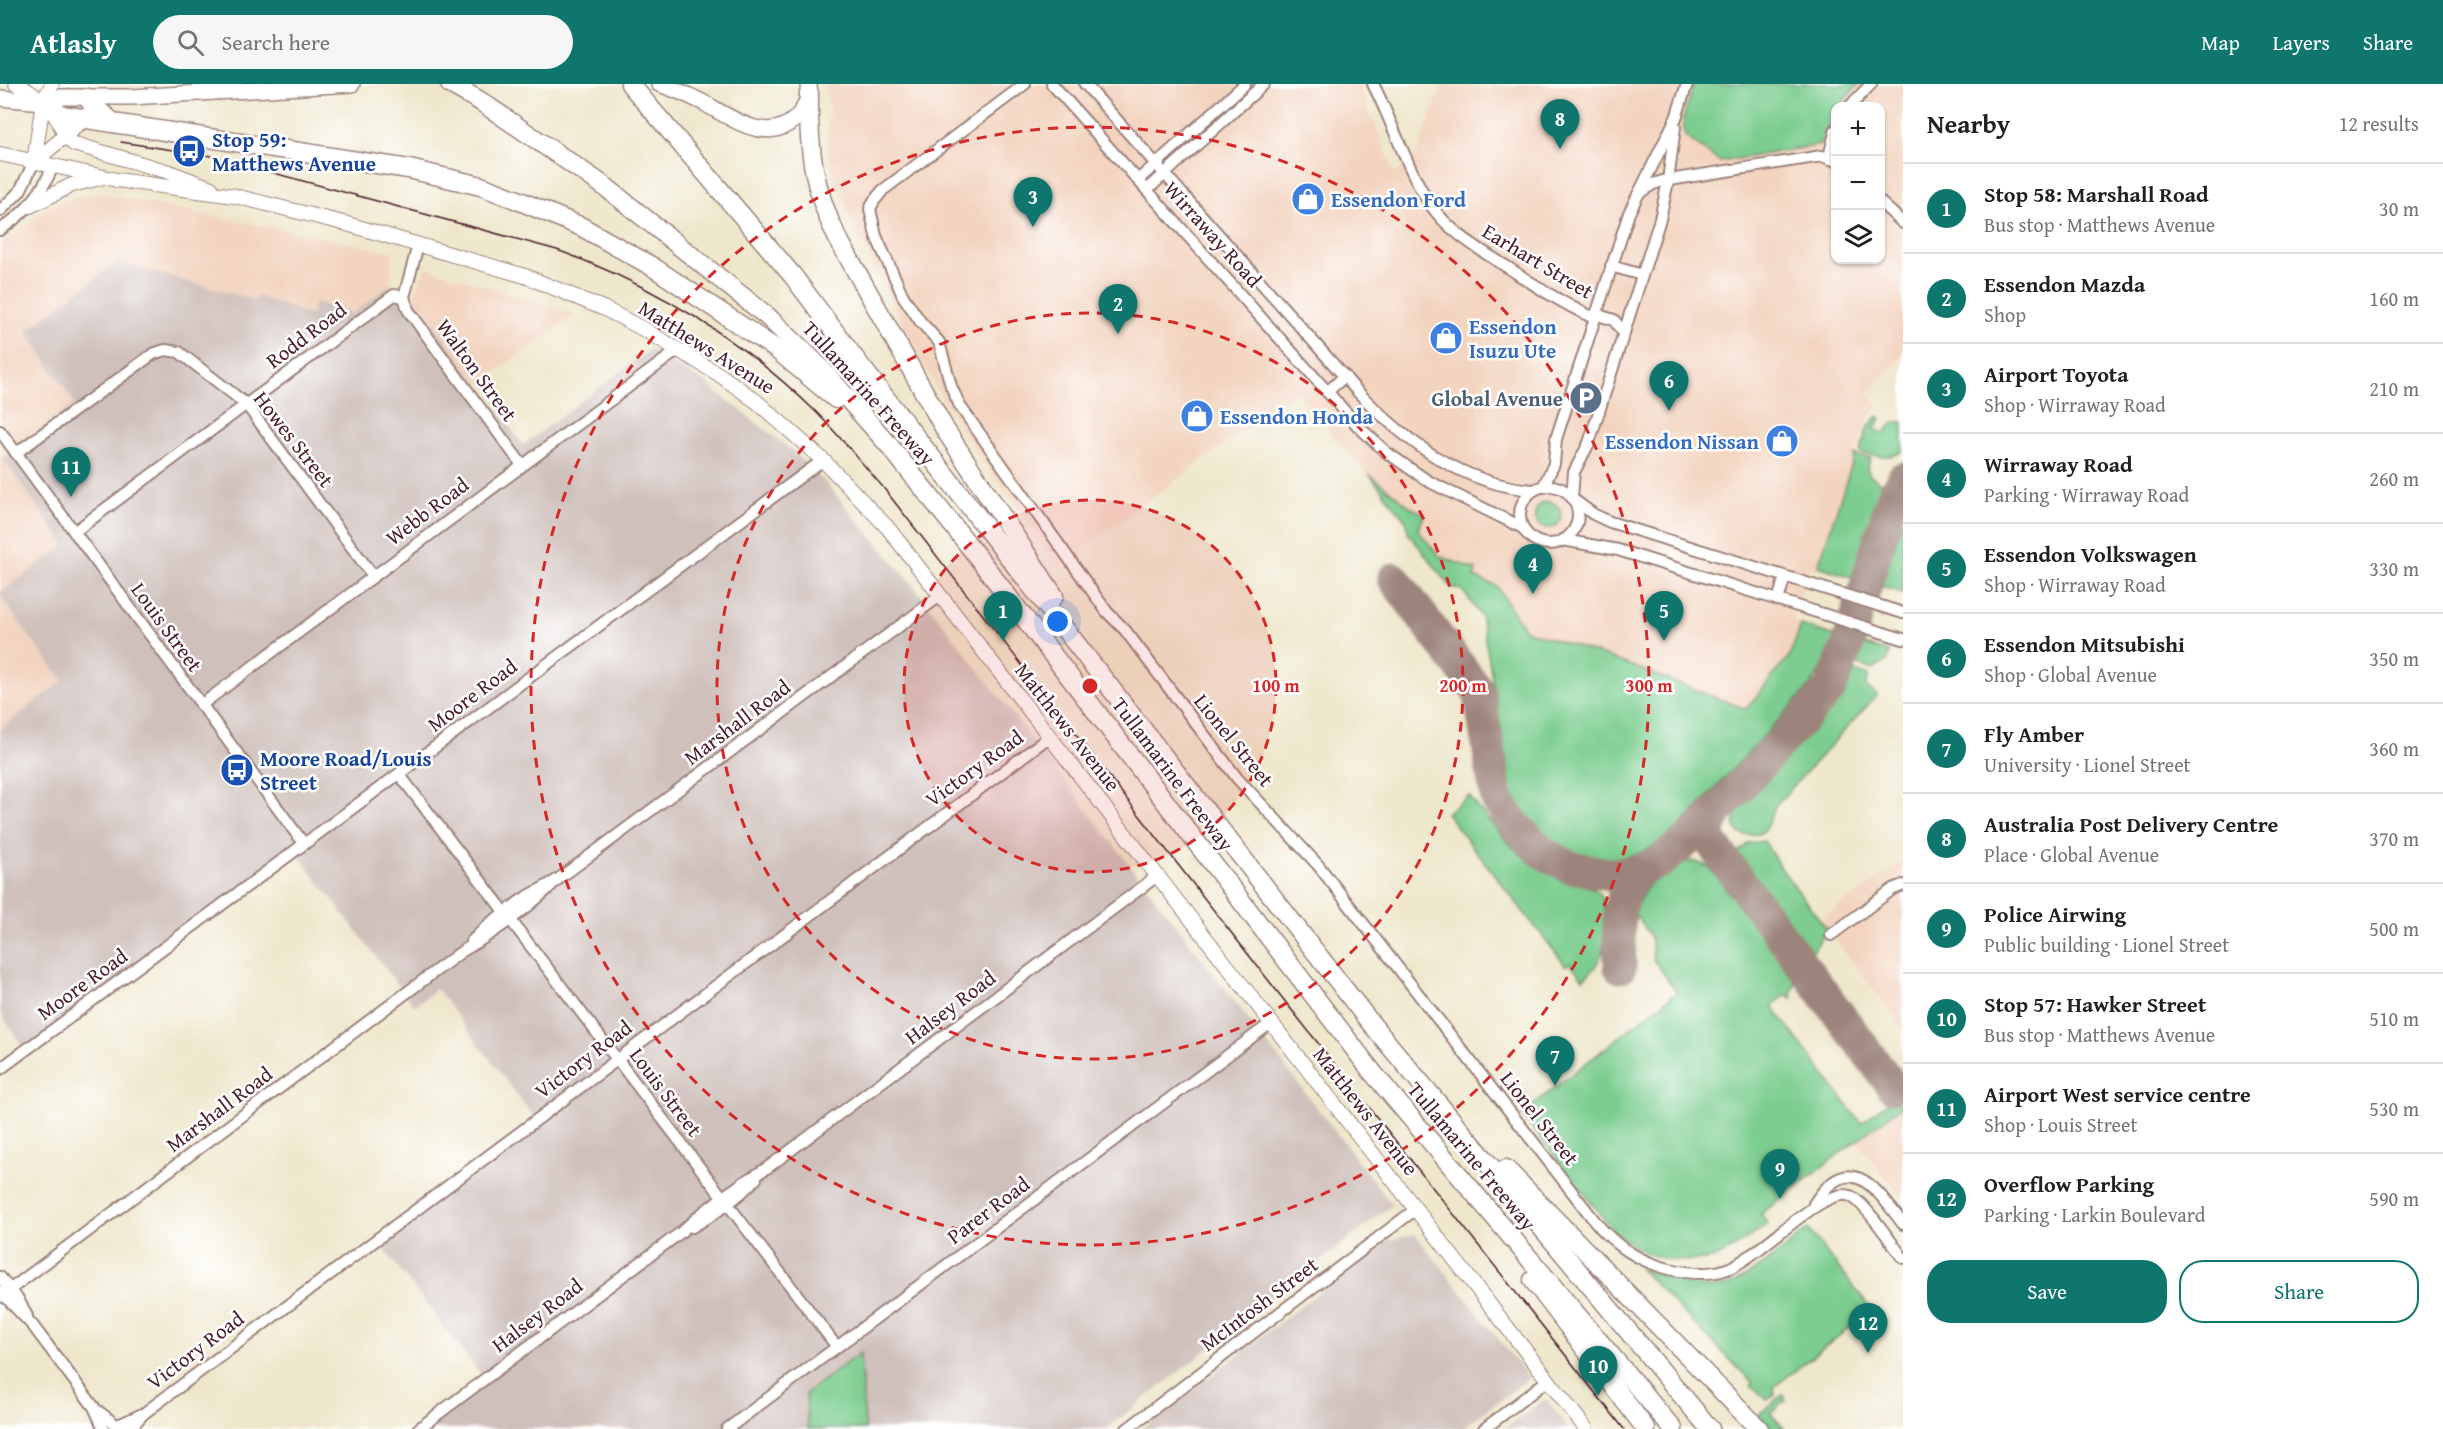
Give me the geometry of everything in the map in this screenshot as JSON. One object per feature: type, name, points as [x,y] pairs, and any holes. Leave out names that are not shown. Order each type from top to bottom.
[{"type":"highway","name":"Tullamarine Freeway","points":[[450,84],[480,101],[607,188],[664,232],[768,317],[819,366],[850,400],[970,547],[1373,1073],[1673,1429]]},
{"type":"highway","name":"Tullamarine Freeway","points":[[630,84],[793,276],[1395,1053],[1710,1429]]},
{"type":"highway","points":[[809,89],[808,134],[811,161],[828,217],[837,237],[946,431],[1087,646],[1169,760]]},
{"type":"highway","points":[[87,91],[93,105],[116,124]]},
{"type":"highway","points":[[43,102],[59,113],[83,118],[409,169],[481,186],[582,227],[653,267],[733,319],[776,349],[810,377],[859,423],[970,547]]},
{"type":"highway","points":[[64,136],[83,118]]},
{"type":"highway","points":[[1395,1053],[1759,1429]]},
{"type":"highway","points":[[1373,1073],[1646,1429]]},
{"type":"main road","points":[[16,84],[43,102],[56,118],[64,136],[53,166]]},
{"type":"main road","points":[[34,162],[43,102],[52,84]]},
{"type":"main road","points":[[0,98],[43,102],[87,91],[352,84]]},
{"type":"main road","points":[[658,84],[693,98],[754,129],[770,130],[783,126],[798,116],[809,89]]},
{"type":"main road","points":[[34,162],[64,136]]},
{"type":"main road","name":"Matthews Avenue","points":[[64,136],[74,144],[169,172],[235,196],[525,276],[566,292],[605,309],[678,350],[756,401],[791,429],[824,460],[888,528],[1586,1429]]},
{"type":"main road","name":"Matthews Avenue","points":[[0,154],[102,177],[235,196]]},
{"type":"main road","points":[[30,206],[72,185],[102,177]]},
{"type":"street","name":"Lionel Street","points":[[1025,84],[880,193],[870,212],[876,236],[899,288],[915,315],[938,341],[951,386],[960,406],[1107,612],[1125,630],[1237,778],[1318,865],[1609,1238],[1632,1255],[1652,1264],[1686,1272],[1715,1272],[1738,1264],[1811,1209]]},
{"type":"street","name":"Wirraway Road","points":[[1052,84],[1358,426],[1395,459],[1428,481],[1523,528]]},
{"type":"street","name":"Wirraway Road","points":[[1084,84],[1345,376],[1389,422],[1427,451],[1484,481],[1512,488],[1539,488]]},
{"type":"street","points":[[1138,180],[1245,84]]},
{"type":"street","points":[[1147,190],[1264,84]]},
{"type":"street","name":"Earhart Street","points":[[1372,84],[1418,182],[1430,204],[1446,223],[1475,246],[1556,299],[1595,316],[1614,320],[1624,334]]},
{"type":"street","points":[[1676,118],[1668,181],[1660,219],[1589,443],[1574,471],[1573,499],[1577,511],[1576,522],[1571,532],[1563,540],[1542,543],[1532,539],[1523,528],[1520,509],[1527,496],[1539,488],[1553,467],[1556,439],[1611,266],[1637,195],[1676,118],[1687,84]]},
{"type":"street","points":[[1854,102],[1871,84]]},
{"type":"street","points":[[1637,195],[1653,184],[1668,181],[1822,156],[1831,159]]},
{"type":"street","points":[[0,211],[20,191],[34,162]]},
{"type":"street","points":[[0,230],[30,206],[43,188],[53,166]]},
{"type":"street","points":[[1885,206],[1903,223]]},
{"type":"street","points":[[404,297],[418,245]]},
{"type":"street","points":[[1611,266],[1642,275]]},
{"type":"street","name":"Rodd Road","points":[[74,532],[394,295],[404,297]]},
{"type":"street","name":"Walton Street","points":[[404,297],[408,310],[522,465]]},
{"type":"street","name":"Howes Street","points":[[16,453],[153,354],[165,350],[179,352],[246,404],[373,576]]},
{"type":"street","name":"Webb Road","points":[[201,705],[678,350]]},
{"type":"street","points":[[1327,392],[1345,376]]},
{"type":"street","name":"Louis Street","points":[[0,431],[304,844]]},
{"type":"street","name":"Moore Road","points":[[0,1069],[481,711],[824,460]]},
{"type":"street","points":[[1539,488],[1559,488],[1593,514],[1610,522],[1903,613]]},
{"type":"street","points":[[1563,540],[1618,550],[1903,639]]},
{"type":"street","points":[[1778,600],[1785,577]]},
{"type":"street","name":"Marshall Road","points":[[3,1293],[507,917],[530,907],[557,880],[940,596]]},
{"type":"street","name":"Victory Road","points":[[113,1427],[142,1414],[1049,737]]},
{"type":"street","name":"Louis Street","points":[[399,774],[837,1347]]},
{"type":"street","name":"Halsey Road","points":[[418,1429],[680,1233],[711,1216],[724,1200],[1157,876]]},
{"type":"street","points":[[1831,935],[1893,889],[1903,885]]},
{"type":"street","name":"Parer Road","points":[[727,1429],[1271,1023]]},
{"type":"street","points":[[1811,1209],[1825,1191],[1836,1182],[1849,1177],[1858,1177],[1873,1185],[1903,1224]]},
{"type":"street","points":[[1811,1209],[1837,1195],[1852,1196],[1861,1203],[1903,1258]]},
{"type":"street","name":"McIntosh Street","points":[[1127,1429],[1416,1209]]},
{"type":"street","points":[[0,1277],[3,1293],[33,1326],[94,1407],[113,1427]]},
{"type":"street","points":[[1484,1429],[1548,1380]]},
{"type":"street","name":"Victory Road","points":[[130,1429],[142,1414]]},
{"type":"shaded area","points":[[824,84],[1358,84],[1395,174],[1417,155],[1442,84],[1473,84],[1492,91],[1495,84],[1515,90],[1517,84],[1694,84],[1683,119],[1720,162],[1819,145],[1831,117],[1831,264],[1885,264],[1885,102],[1843,102],[1859,84],[1903,84],[1903,354],[1867,394],[1879,406],[1867,420],[1817,569],[1809,567],[1793,622],[1801,625],[1790,655],[1746,709],[1605,656],[1525,630],[1497,586],[1474,577],[1475,570],[1439,556],[1418,530],[1425,514],[1412,508],[1368,474],[1296,391],[1059,567],[961,430],[919,359],[855,228],[834,179],[827,146],[829,104]]},
{"type":"shaded area","points":[[96,193],[394,252],[390,285],[353,313],[315,302],[312,315],[257,296],[256,300],[76,404],[19,446],[0,419],[0,244],[53,204],[77,196]]},
{"type":"shaded area","points":[[117,262],[256,300],[257,296],[311,315],[315,302],[353,313],[390,285],[414,297],[523,445],[651,349],[705,383],[790,449],[823,480],[913,585],[1392,1205],[1106,1429],[865,1429],[864,1416],[806,1393],[808,1429],[418,1429],[484,1379],[376,1239],[535,1119],[437,989],[414,1006],[295,851],[25,1050],[0,1012],[0,729],[63,681],[0,597],[0,593],[65,545],[2,458],[75,404],[26,331]]},
{"type":"shaded area","points":[[425,267],[575,315],[477,385],[414,297]]},
{"type":"shaded area","points":[[0,454],[66,545],[0,593]]},
{"type":"shaded area","points":[[0,597],[64,682],[0,729]]},
{"type":"shaded area","points":[[1903,861],[1903,1028],[1820,920]]},
{"type":"shaded area","points":[[1903,1105],[1903,1200],[1856,1140]]},
{"type":"shaded area","points":[[1415,1234],[1529,1378],[1462,1429],[1141,1429],[1386,1241]]},
{"type":"shaded area","points":[[1544,1400],[1548,1401],[1569,1429],[1505,1429]]},
{"type":"green space","points":[[1694,84],[1859,84],[1843,102],[1831,102],[1831,118],[1820,145],[1720,162],[1685,136],[1683,119]]},
{"type":"green space","points":[[1878,416],[1881,419],[1874,429],[1884,433],[1894,422],[1903,422],[1903,451],[1888,456],[1861,453],[1868,427]]},
{"type":"green space","points":[[1855,455],[1871,458],[1867,468],[1870,475],[1883,485],[1852,577],[1818,566]]},
{"type":"green space","points":[[1369,474],[1412,508],[1425,514],[1418,530],[1439,556],[1476,570],[1474,577],[1497,586],[1525,630],[1605,656],[1746,709],[1790,655],[1801,625],[1835,636],[1826,662],[1810,686],[1680,826],[1660,842],[1627,857],[1602,859],[1579,855],[1558,847],[1540,835],[1524,819],[1515,804],[1481,616],[1462,590],[1451,587],[1408,533],[1407,522]]},
{"type":"green space","points":[[1548,502],[1557,506],[1561,515],[1557,524],[1548,528],[1539,524],[1535,515],[1539,506]]},
{"type":"green space","points":[[1903,520],[1903,593],[1881,586]]},
{"type":"green space","points":[[1861,644],[1890,652],[1887,661],[1873,670],[1859,665],[1857,661]]},
{"type":"green space","points":[[1855,671],[1869,676],[1866,686],[1877,695],[1776,805],[1765,830],[1759,834],[1738,833],[1734,824],[1740,803],[1746,793],[1837,698]]},
{"type":"green space","points":[[1469,796],[1503,836],[1532,863],[1549,873],[1588,886],[1600,895],[1604,908],[1604,944],[1595,966],[1583,979],[1570,963],[1566,966],[1446,813]]},
{"type":"green space","points":[[1764,841],[1780,867],[1827,929],[1813,951],[1809,951],[1738,856],[1738,852],[1749,843]]},
{"type":"green space","points":[[1693,861],[1707,866],[1713,872],[1793,977],[1795,985],[1791,994],[1793,997],[1791,999],[1787,994],[1772,1006],[1861,1123],[1903,1091],[1903,1105],[1761,1214],[1768,1224],[1749,1238],[1715,1258],[1685,1261],[1662,1258],[1642,1251],[1613,1230],[1521,1114],[1677,992],[1653,959],[1651,937],[1634,913],[1643,894],[1656,878],[1673,866]]},
{"type":"green space","points":[[1808,1229],[1872,1310],[1774,1387],[1775,1395],[1767,1400],[1639,1268],[1689,1285],[1720,1287],[1742,1279]]},
{"type":"green space","points":[[860,1353],[865,1429],[808,1429],[806,1393]]},
{"type":"green space","points":[[1783,1395],[1786,1400],[1770,1413],[1785,1429],[1773,1429],[1758,1415]]},
{"type":"taxiway","points":[[1394,579],[1479,692],[1497,800],[1513,823],[1542,852],[1570,867],[1610,874],[1634,872],[1660,862],[1700,830],[1830,689],[1848,645],[1892,498],[1903,478]]},
{"type":"taxiway","points":[[1720,808],[1711,824],[1709,833],[1711,842],[1893,1087]]},
{"type":"taxiway","points":[[1620,967],[1619,926],[1622,900],[1633,878],[1644,869]]},
{"type":"tram line","points":[[121,142],[211,156],[557,250],[593,264],[661,297],[726,338],[787,385],[824,420],[882,486],[1287,1004],[1624,1429]]},
{"type":"place","name":"Australia Post Delivery Centre","points":[[1560,149]]},
{"type":"place","name":"Stop 59: Matthews Avenue","points":[[189,151]]},
{"type":"place","name":"Essendon Ford","points":[[1308,199]]},
{"type":"place","name":"Airport Toyota","points":[[1033,227]]},
{"type":"place","name":"Essendon Mazda","points":[[1118,334]]},
{"type":"place","name":"Essendon Isuzu Ute","points":[[1446,338]]},
{"type":"place","name":"Global Avenue","points":[[1586,398]]},
{"type":"place","name":"Essendon Mitsubishi","points":[[1669,411]]},
{"type":"place","name":"Essendon Honda","points":[[1197,416]]},
{"type":"place","name":"Essendon Nissan","points":[[1782,441]]},
{"type":"place","name":"Airport West service centre","points":[[71,497]]},
{"type":"place","name":"Wirraway Road","points":[[1533,594]]},
{"type":"place","name":"Stop 58: Marshall Road","points":[[1003,641]]},
{"type":"place","name":"Essendon Volkswagen","points":[[1664,641]]},
{"type":"place","name":"Moore Road/Louis Street","points":[[237,770]]},
{"type":"place","name":"Fly Amber","points":[[1555,1086]]},
{"type":"place","name":"Police Airwing","points":[[1780,1199]]},
{"type":"place","name":"Overflow Parking","points":[[1868,1353]]},
{"type":"place","name":"Stop 57: Hawker Street","points":[[1598,1396]]}]
